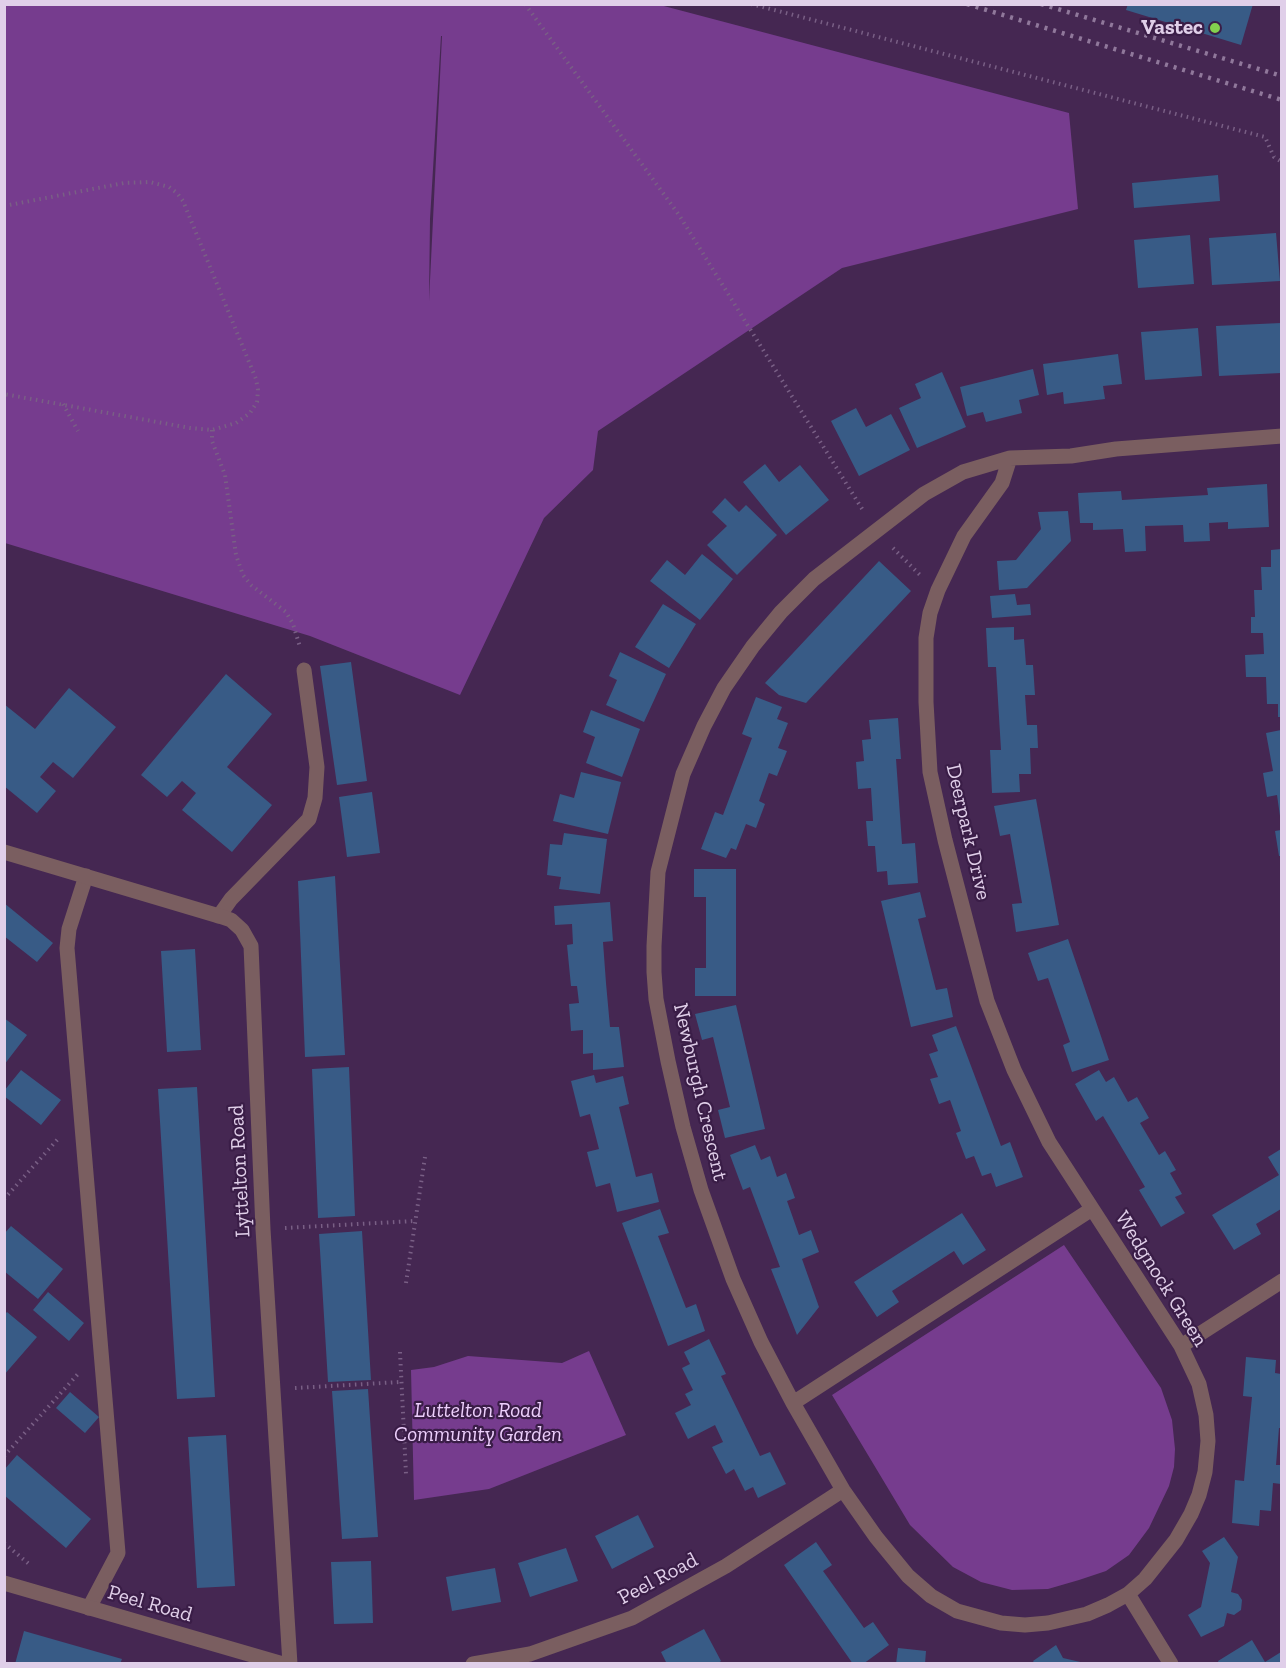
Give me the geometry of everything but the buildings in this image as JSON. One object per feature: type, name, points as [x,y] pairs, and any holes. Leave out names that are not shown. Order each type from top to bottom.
[{"type":"street","points":[[875,530],[924,494],[963,472],[1010,458],[1071,456],[1116,449],[1281,436]]},
{"type":"street","name":"Deerpark Drive","points":[[1010,458],[1002,483],[964,536],[938,590],[930,613],[926,638],[926,702],[930,772],[945,840],[987,1001],[1014,1070],[1049,1142],[1092,1209]]},
{"type":"street","name":"Newburgh Crescent","points":[[843,1490],[761,1342],[733,1279],[704,1200],[683,1127],[668,1061],[656,999],[654,946],[658,872],[683,774],[724,688],[753,646],[781,612],[814,579],[875,530]]},
{"type":"street","points":[[219,916],[231,899],[309,819],[315,798],[316,767],[304,670]]},
{"type":"street","name":"Lyttelton Road","points":[[4,852],[231,920],[242,930],[251,946],[263,1229],[290,1664]]},
{"type":"street","points":[[86,876],[69,929],[68,948],[118,1553],[89,1608]]},
{"type":"street","name":"Wedgnock Green","points":[[793,1403],[1092,1209],[1181,1347],[1199,1384],[1206,1415],[1208,1441],[1199,1495],[1176,1540],[1161,1560],[1128,1594],[1087,1614],[1048,1623],[1025,1625],[1001,1623],[957,1611],[931,1596],[908,1576],[876,1537],[843,1490]]},
{"type":"street","points":[[1181,1347],[1281,1281]]},
{"type":"street","name":"Peel Road","points":[[473,1664],[530,1654],[632,1618],[726,1566],[843,1490]]},
{"type":"street","name":"Peel Road","points":[[4,1584],[283,1664]]},
{"type":"street","points":[[1128,1594],[1171,1664]]},
{"type":"path","points":[[525,4],[679,215],[875,530],[938,590]]},
{"type":"path","points":[[751,4],[1265,137],[1274,157],[1281,162]]},
{"type":"path","points":[[4,206],[124,183],[159,183],[177,193],[183,201],[256,379],[258,390],[257,402],[250,413],[236,423],[212,430],[4,394]]},
{"type":"path","points":[[62,404],[78,431]]},
{"type":"path","points":[[212,430],[212,441],[225,476],[236,555],[243,575],[251,585],[286,612],[293,624],[304,670]]},
{"type":"path","points":[[4,1199],[82,1113]]},
{"type":"path","points":[[406,1283],[425,1157]]},
{"type":"path","points":[[263,1229],[414,1221]]},
{"type":"path","points":[[4,1456],[101,1348]]},
{"type":"path","points":[[400,1352],[405,1474]]},
{"type":"path","points":[[273,1390],[400,1382]]},
{"type":"green space","points":[[4,5],[660,5],[1069,113],[1078,209],[842,268],[598,431],[593,470],[544,518],[460,695],[310,636],[5,543]],"holes":[[[442,36],[429,301],[430,219]]]},
{"type":"green space","points":[[1064,1245],[1161,1388],[1172,1420],[1174,1467],[1169,1486],[1149,1528],[1129,1555],[1106,1571],[1079,1580],[1048,1589],[1012,1590],[981,1582],[953,1567],[910,1525],[832,1395]]},
{"type":"green space","name":"Luttelton Road Community Garden","points":[[589,1351],[626,1435],[489,1489],[414,1500],[411,1370],[434,1367],[468,1356],[562,1363]]},
{"type":"railway","points":[[967,4],[1282,100]]},
{"type":"railway","points":[[1041,4],[1282,76]]},
{"type":"place","name":"Vastec","points":[[1215,28]]}]
